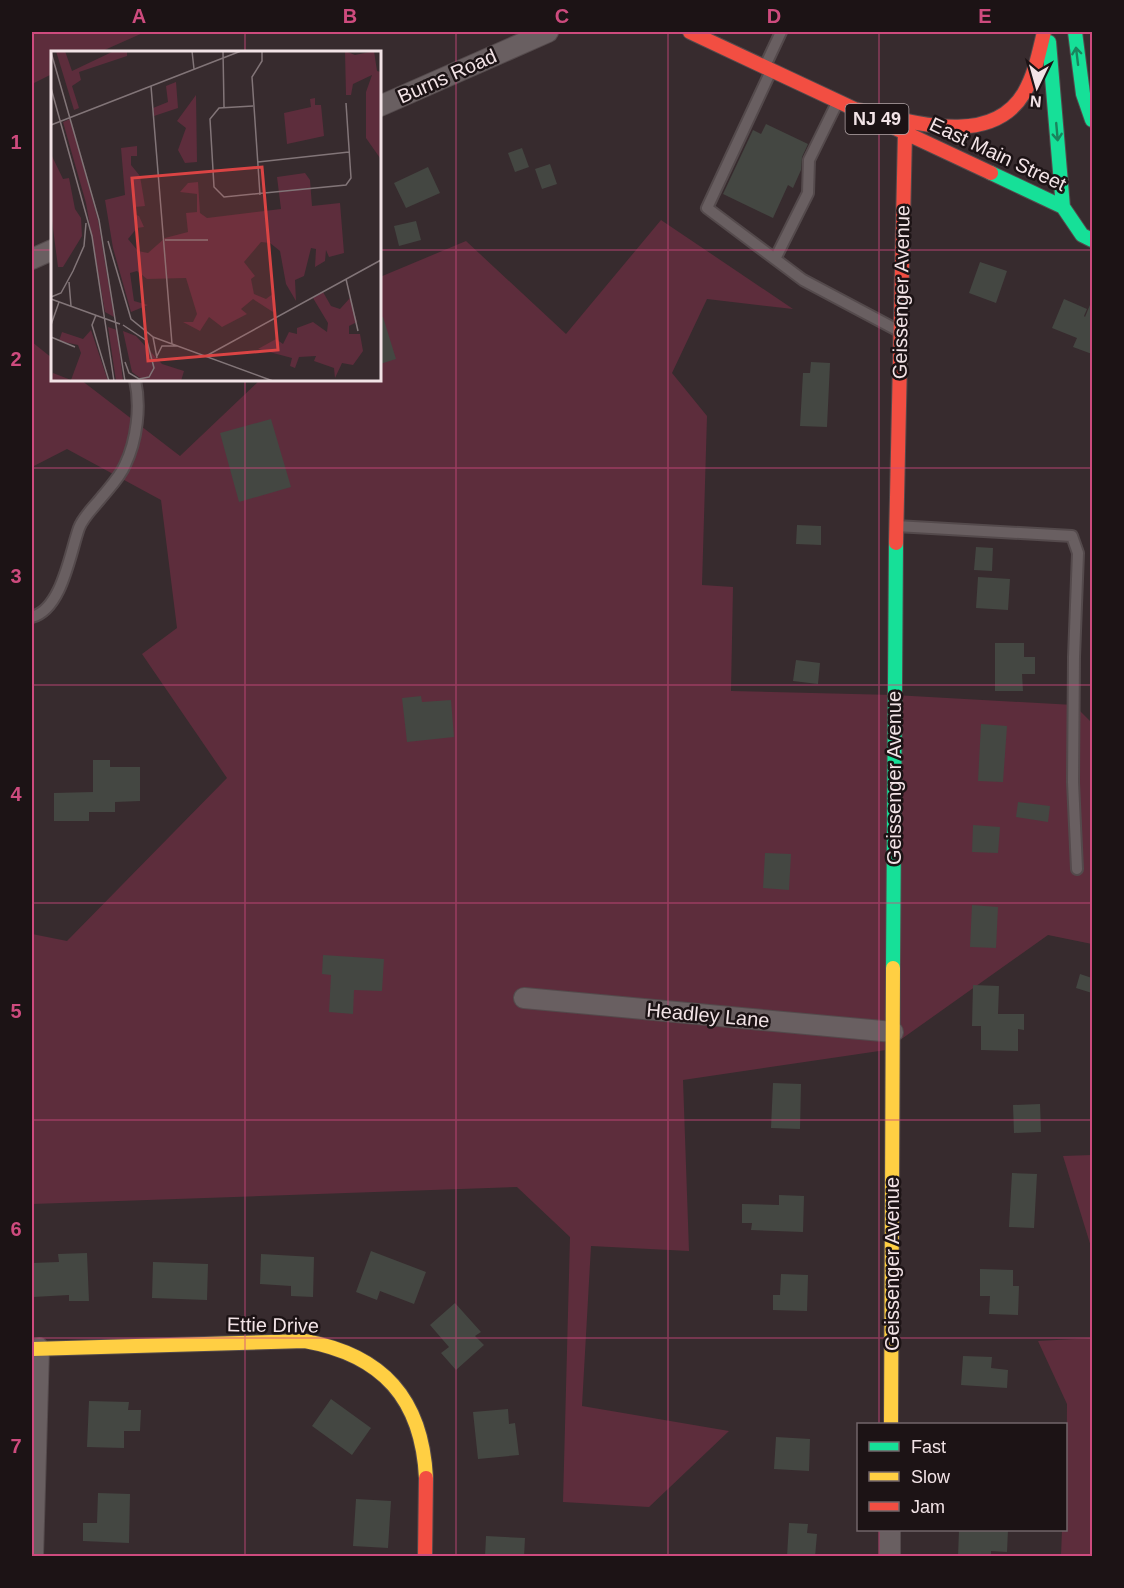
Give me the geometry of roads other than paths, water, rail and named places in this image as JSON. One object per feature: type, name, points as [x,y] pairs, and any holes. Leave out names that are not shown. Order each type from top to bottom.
[{"type":"main road","name":"East Main Street","points":[[690,32],[1083,216]]},
{"type":"main road","points":[[854,109],[926,123],[960,126],[994,121],[1018,102],[1026,89],[1034,72],[1046,32]]},
{"type":"main road","points":[[1046,32],[1064,207],[1082,235],[1092,240]]},
{"type":"main road","points":[[1075,32],[1083,94],[1092,120]]},
{"type":"main road","name":"Geissenger Avenue","points":[[891,1423],[896,526],[905,132]]},
{"type":"main road","name":"Ettie Drive","points":[[35,1349],[305,1341],[329,1345],[374,1365],[390,1380],[404,1399],[416,1423],[424,1448],[427,1475],[425,1557]]},
{"type":"street","name":"Burns Road","points":[[381,106],[548,32]]},
{"type":"street","points":[[32,260],[51,250]]},
{"type":"street","name":"Headley Lane","points":[[524,998],[892,1032]]},
{"type":"street","points":[[33,1557],[35,1349]]},
{"type":"street","points":[[890,1557],[891,1531]]},
{"type":"lane","points":[[781,32],[768,69],[707,208],[803,280],[900,332]]},
{"type":"lane","points":[[775,259],[808,193],[809,160],[838,102]]},
{"type":"lane","points":[[32,617],[38,616],[53,600],[63,582],[80,526],[125,466],[133,444],[137,414],[135,381]]},
{"type":"lane","points":[[896,526],[1072,536],[1078,553],[1073,782],[1077,869]]}]
